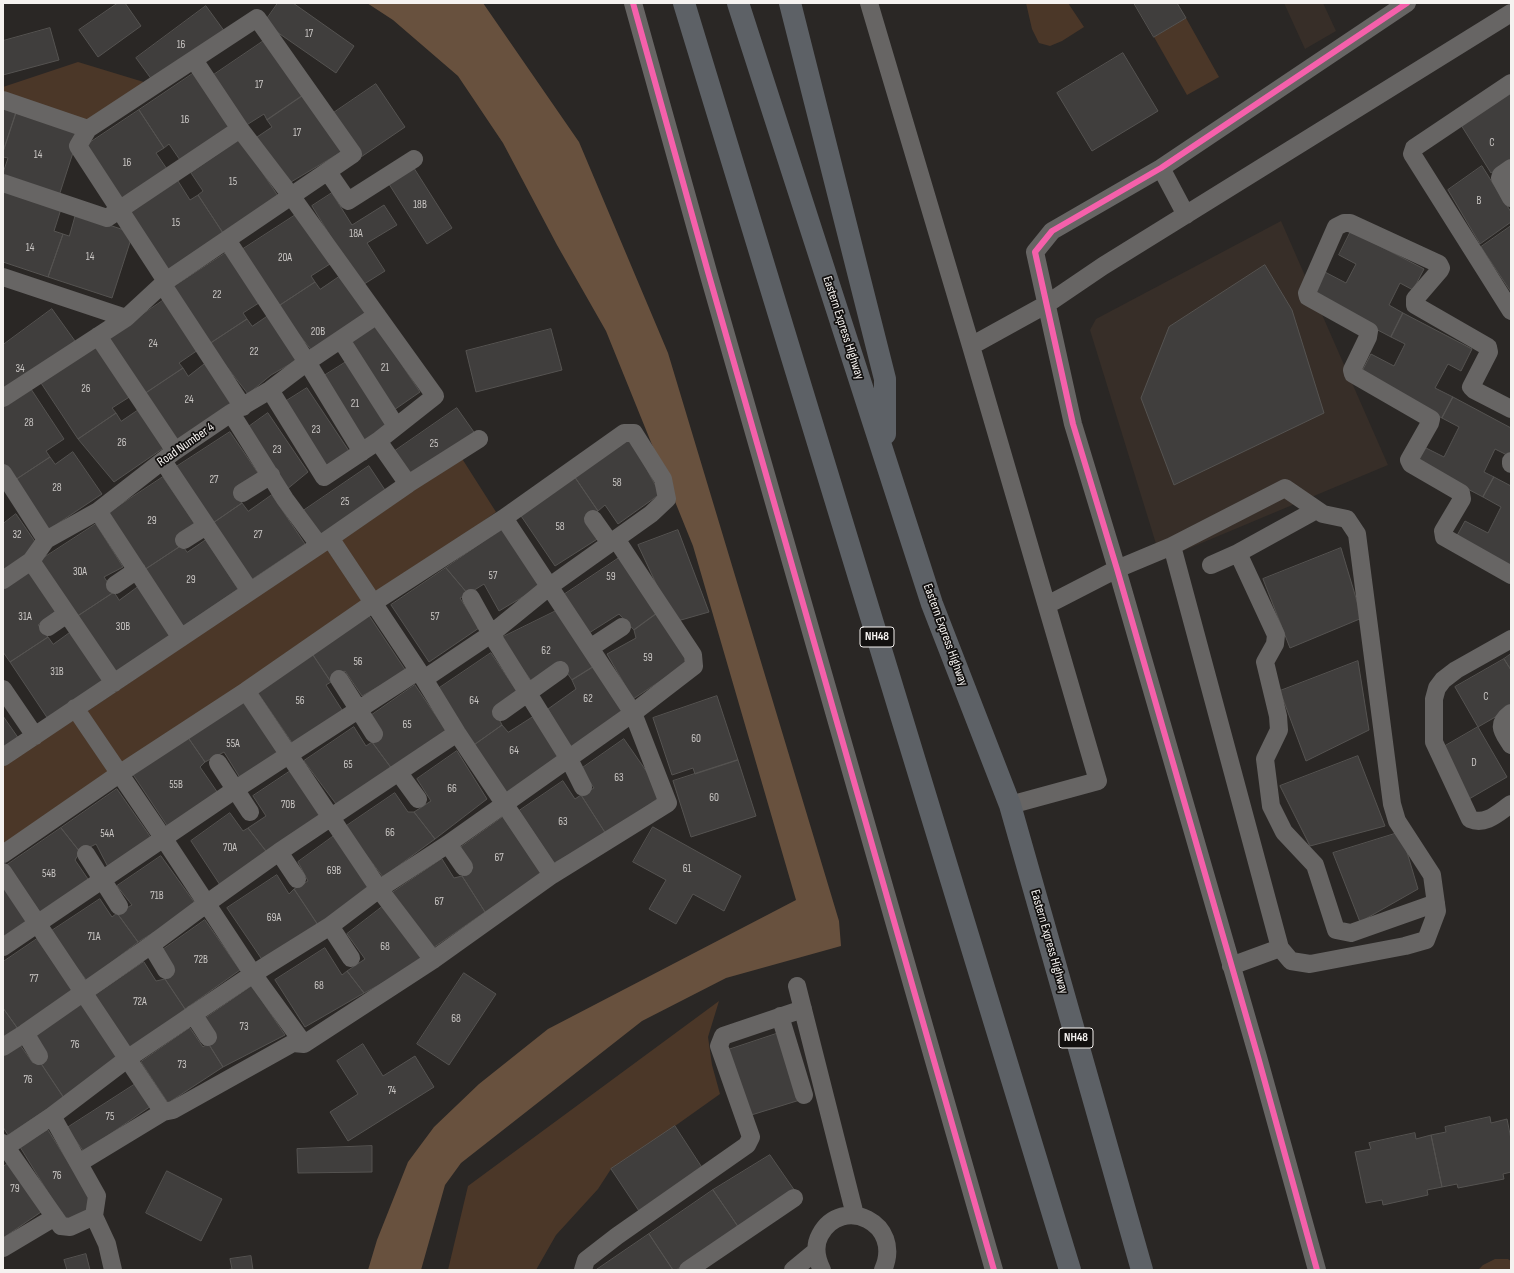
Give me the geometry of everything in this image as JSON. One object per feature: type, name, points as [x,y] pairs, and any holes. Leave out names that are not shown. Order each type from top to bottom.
[{"type":"highway","name":"NH48","points":[[684,3],[1070,1270]]},
{"type":"highway","name":"Eastern Express Highway","points":[[738,3],[932,604],[1010,805],[1142,1270]]},
{"type":"highway","points":[[790,3],[885,379],[885,455]]},
{"type":"street","points":[[633,3],[708,272],[994,1270]]},
{"type":"street","points":[[869,3],[1098,781],[1010,805]]},
{"type":"street","points":[[1317,1270],[1117,569],[1073,424],[1035,252],[1052,231],[1161,168],[1407,3]]},
{"type":"street","points":[[971,346],[1047,304],[1103,266],[1511,13]]},
{"type":"street","points":[[3,398],[126,318],[164,283],[353,154],[257,18],[88,129],[78,146],[120,209],[164,283],[237,410],[271,475],[286,499],[324,542],[373,603],[421,675],[457,733],[552,875]]},
{"type":"street","points":[[194,60],[240,129],[292,197],[435,396],[378,441],[324,477],[270,390]]},
{"type":"street","points":[[1511,83],[1414,148],[1412,154],[1511,311]]},
{"type":"street","points":[[3,100],[88,129]]},
{"type":"street","points":[[3,183],[107,218],[240,129]]},
{"type":"street","points":[[328,172],[348,201],[414,159]]},
{"type":"street","points":[[1161,168],[1186,215]]},
{"type":"street","points":[[1511,168],[1501,175],[1500,178],[1511,198]]},
{"type":"street","points":[[1511,409],[1471,387],[1489,352],[1488,347],[1415,305],[1415,299],[1440,270],[1441,268],[1439,264],[1350,223],[1344,223],[1336,228],[1307,293],[1308,297],[1369,331],[1368,337],[1352,370],[1354,376],[1431,419],[1409,460],[1411,464],[1461,493],[1462,499],[1443,531],[1444,537],[1511,575]]},
{"type":"street","points":[[227,240],[307,362],[362,452]]},
{"type":"street","points":[[3,278],[126,318]]},
{"type":"street","name":"Road Number 4","points":[[3,580],[31,562],[46,540],[98,511],[169,456],[237,410],[270,390],[307,362],[377,315]]},
{"type":"street","points":[[98,336],[169,456],[206,526],[250,591]]},
{"type":"street","points":[[341,340],[396,426]]},
{"type":"street","points":[[3,854],[119,774],[246,691],[373,603],[504,518],[624,432],[634,433],[663,479],[667,499],[651,514],[550,586],[491,634],[358,710],[236,790],[3,947]]},
{"type":"street","points":[[3,757],[408,484],[479,439]]},
{"type":"street","points":[[378,441],[408,484]]},
{"type":"street","points":[[3,473],[46,540]]},
{"type":"street","points":[[242,493],[271,475]]},
{"type":"street","points":[[1046,605],[1117,569],[1172,546],[1285,488],[1323,514],[1347,519],[1357,534],[1392,804],[1397,821],[1432,875],[1437,911],[1426,940],[1405,946],[1310,964],[1291,961],[1280,948],[1172,546]]},
{"type":"street","points":[[1210,565],[1238,553],[1316,510]]},
{"type":"street","points":[[98,511],[181,638]]},
{"type":"street","points":[[79,1163],[164,1112],[173,1110],[293,1043],[304,1044],[433,960],[552,875],[668,803],[633,713],[504,518]]},
{"type":"street","points":[[94,1216],[70,1227],[61,1226],[4,1146],[52,1116],[127,1059],[193,1014],[253,974],[330,926],[379,889],[448,844],[633,713],[694,666],[693,655],[613,541],[593,519]]},
{"type":"street","points":[[184,540],[206,526]]},
{"type":"street","points":[[1238,553],[1276,635],[1274,644],[1265,662],[1278,716],[1279,730],[1265,759],[1271,806],[1284,832],[1315,865],[1336,930],[1351,933],[1436,903]]},
{"type":"street","points":[[31,562],[114,683]]},
{"type":"street","points":[[115,585],[137,570]]},
{"type":"street","points":[[471,598],[491,634],[569,759],[583,787]]},
{"type":"street","points":[[48,627],[67,614]]},
{"type":"street","points":[[590,648],[622,627]]},
{"type":"street","points":[[1511,639],[1456,670],[1442,680],[1437,688],[1434,699],[1433,716],[1434,742],[1470,818],[1481,821],[1488,820],[1511,804]]},
{"type":"street","points":[[501,712],[560,670]]},
{"type":"street","points":[[339,679],[374,734]]},
{"type":"street","points":[[3,689],[35,736]]},
{"type":"street","points":[[246,691],[379,889],[433,960]]},
{"type":"street","points":[[75,708],[253,974],[304,1044]]},
{"type":"street","points":[[1511,713],[1502,721],[1501,727],[1511,745]]},
{"type":"street","points":[[3,1047],[151,945],[280,852],[457,733]]},
{"type":"street","points":[[218,764],[250,812]]},
{"type":"street","points":[[399,773],[418,799]]},
{"type":"street","points":[[448,844],[464,867]]},
{"type":"street","points":[[280,852],[297,879]]},
{"type":"street","points":[[86,854],[119,906]]},
{"type":"street","points":[[3,872],[84,991],[127,1059],[164,1112]]},
{"type":"street","points":[[330,926],[350,958]]},
{"type":"street","points":[[151,945],[166,970]]},
{"type":"street","points":[[1231,966],[1280,948]]},
{"type":"street","points":[[797,986],[855,1215]]},
{"type":"street","points":[[583,1270],[586,1260],[617,1236],[748,1145],[752,1137],[719,1046],[723,1036],[803,1009]]},
{"type":"street","points":[[193,1014],[208,1037]]},
{"type":"street","points":[[780,1016],[804,1095]]},
{"type":"street","points":[[25,1033],[39,1056]]},
{"type":"street","points":[[52,1116],[98,1196],[94,1216],[107,1244],[113,1270]]},
{"type":"street","points":[[688,1270],[794,1198]]},
{"type":"street","points":[[822,1270],[818,1263],[816,1251],[818,1240],[823,1229],[832,1221],[843,1216],[855,1215],[875,1223],[882,1231],[888,1251],[886,1267]]},
{"type":"street","points":[[3,1248],[55,1217]]},
{"type":"street","points":[[793,1270],[816,1251]]},
{"type":"shaded area","points":[[367,3],[483,3],[579,142],[668,353],[839,921],[841,946],[726,978],[642,1021],[461,1163],[445,1185],[421,1270],[368,1270],[377,1240],[408,1162],[434,1127],[479,1084],[548,1029],[796,900],[693,546],[606,331],[557,245],[503,143],[458,76],[393,20]]},
{"type":"shaded area","points":[[1026,3],[1068,3],[1084,27],[1062,41],[1050,46],[1039,43],[1032,29]]},
{"type":"shaded area","points":[[1284,3],[1323,3],[1336,31],[1305,49]]},
{"type":"shaded area","points":[[1186,18],[1219,77],[1187,95],[1154,37]]},
{"type":"shaded area","points":[[78,62],[147,83],[87,121],[3,92],[3,87]]},
{"type":"shaded area","points":[[1281,221],[1388,465],[1161,560],[1090,330],[1096,319]]},
{"type":"shaded area","points":[[461,457],[496,512],[374,599],[337,540]]},
{"type":"shaded area","points":[[326,548],[366,604],[118,766],[85,713]]},
{"type":"shaded area","points":[[73,719],[112,774],[3,848],[3,763]]},
{"type":"shaded area","points":[[719,1001],[708,1037],[712,1065],[720,1094],[611,1169],[598,1189],[556,1235],[536,1270],[448,1270],[468,1186]]},
{"type":"shaded area","points":[[1495,1259],[1508,1259],[1511,1261],[1511,1270],[1478,1270],[1483,1265]]},
{"type":"building","points":[[118,3],[125,3],[141,26],[98,57],[79,30]]},
{"type":"building","points":[[278,3],[293,3],[354,46],[336,73],[264,23]]},
{"type":"building","points":[[1134,3],[1177,3],[1186,18],[1154,37]]},
{"type":"building","points":[[206,6],[225,32],[155,84],[136,58]]},
{"type":"building","points":[[50,28],[59,60],[3,75],[3,41]]},
{"type":"building","points":[[268,38],[305,94],[267,120],[264,114],[245,126],[212,76]]},
{"type":"building","points":[[1123,53],[1158,111],[1092,151],[1057,93]]},
{"type":"building","points":[[194,73],[231,130],[182,163],[169,144],[164,148],[139,110]]},
{"type":"building","points":[[376,84],[405,127],[361,157],[332,114]]},
{"type":"building","points":[[1511,92],[1511,161],[1491,173],[1461,125]]},
{"type":"building","points":[[305,94],[343,151],[291,182],[254,139],[272,127],[267,120]]},
{"type":"building","points":[[3,109],[16,113],[3,152]]},
{"type":"building","points":[[139,110],[164,148],[156,153],[169,172],[119,205],[82,148]]},
{"type":"building","points":[[16,113],[79,134],[58,199],[3,181],[3,173],[8,158],[3,157],[3,152]]},
{"type":"building","points":[[240,139],[278,196],[223,233],[198,195],[203,191],[191,173]]},
{"type":"building","points":[[412,165],[452,228],[427,244],[387,181]]},
{"type":"building","points":[[1482,166],[1511,212],[1511,222],[1480,244],[1448,190]]},
{"type":"building","points":[[178,181],[190,200],[198,195],[223,233],[166,271],[128,213]]},
{"type":"building","points":[[5,191],[61,209],[54,231],[63,234],[48,277],[3,262],[3,196]]},
{"type":"building","points":[[332,193],[352,225],[384,205],[397,225],[367,243],[385,271],[361,286],[312,206]]},
{"type":"building","points":[[76,214],[133,233],[112,298],[48,277],[63,234],[69,236]]},
{"type":"building","points":[[297,214],[330,264],[311,276],[315,282],[277,307],[240,251]]},
{"type":"building","points":[[1511,226],[1511,292],[1481,247]]},
{"type":"building","points":[[1351,231],[1424,269],[1413,290],[1400,283],[1389,305],[1403,313],[1391,337],[1311,295],[1323,271],[1346,283],[1356,264],[1339,255]]},
{"type":"building","points":[[229,251],[262,301],[243,313],[247,319],[209,344],[172,288]]},
{"type":"building","points":[[1265,265],[1292,310],[1324,413],[1174,485],[1141,398],[1169,327]]},
{"type":"building","points":[[339,277],[366,313],[313,352],[277,307],[315,282],[320,289]]},
{"type":"building","points":[[164,300],[198,350],[179,363],[183,368],[144,394],[108,338]]},
{"type":"building","points":[[52,309],[75,341],[3,393],[3,345]]},
{"type":"building","points":[[1403,313],[1472,349],[1461,371],[1448,364],[1435,388],[1453,397],[1442,418],[1360,375],[1371,354],[1394,366],[1405,344],[1391,337]]},
{"type":"building","points":[[271,314],[297,360],[271,375],[248,394],[209,344],[247,319],[252,326]]},
{"type":"building","points":[[376,326],[420,392],[394,410],[349,343]]},
{"type":"building","points":[[551,329],[562,370],[476,392],[466,351]]},
{"type":"building","points":[[98,345],[131,396],[112,408],[116,413],[78,439],[41,383]]},
{"type":"building","points":[[346,362],[390,428],[364,446],[319,379]]},
{"type":"building","points":[[206,363],[233,406],[178,441],[144,394],[183,368],[188,376]]},
{"type":"building","points":[[307,388],[351,454],[325,472],[280,405]]},
{"type":"building","points":[[31,389],[64,439],[46,451],[50,457],[12,482],[3,469],[3,408]]},
{"type":"building","points":[[1453,397],[1511,428],[1511,452],[1509,456],[1495,449],[1484,472],[1494,477],[1483,497],[1412,460],[1420,445],[1444,457],[1459,427],[1442,418]]},
{"type":"building","points":[[457,408],[476,435],[409,479],[392,453]]},
{"type":"building","points":[[140,409],[165,447],[114,482],[78,439],[116,413],[121,421]]},
{"type":"building","points":[[268,413],[308,472],[286,490],[247,428]]},
{"type":"building","points":[[230,432],[258,473],[235,487],[242,503],[210,525],[173,469]]},
{"type":"building","points":[[628,434],[660,494],[618,524],[605,505],[598,511],[572,473]]},
{"type":"building","points":[[73,452],[102,494],[48,530],[12,482],[50,457],[55,464]]},
{"type":"building","points":[[369,466],[387,493],[321,537],[303,511]]},
{"type":"building","points":[[572,473],[598,511],[586,517],[599,538],[555,566],[517,510]]},
{"type":"building","points":[[163,477],[197,527],[182,545],[144,570],[107,514]]},
{"type":"building","points":[[1494,477],[1511,486],[1511,570],[1454,541],[1465,521],[1488,533],[1501,507],[1483,497]]},
{"type":"building","points":[[272,495],[305,544],[248,582],[210,525],[242,503],[248,511]]},
{"type":"building","points":[[16,514],[38,546],[3,571],[3,524]]},
{"type":"building","points":[[96,524],[123,567],[104,577],[114,592],[76,617],[39,561]]},
{"type":"building","points":[[502,529],[541,586],[499,611],[484,584],[468,594],[446,568]]},
{"type":"building","points":[[678,530],[709,612],[674,622],[638,545]]},
{"type":"building","points":[[206,540],[238,589],[182,627],[144,570],[182,545],[187,552]]},
{"type":"building","points":[[1341,548],[1362,618],[1290,648],[1263,579]]},
{"type":"building","points":[[619,558],[656,614],[634,630],[619,614],[589,633],[562,596]]},
{"type":"building","points":[[446,568],[468,594],[460,598],[479,628],[429,662],[391,605]]},
{"type":"building","points":[[29,569],[57,610],[38,625],[48,637],[10,662],[3,652],[3,586]]},
{"type":"building","points":[[138,587],[171,636],[114,674],[76,617],[114,592],[119,600]]},
{"type":"building","points":[[556,611],[593,667],[572,680],[561,664],[532,682],[501,638]]},
{"type":"building","points":[[368,614],[406,671],[362,696],[345,671],[331,682],[311,652]]},
{"type":"building","points":[[656,614],[689,662],[633,699],[607,654],[636,638],[634,630]]},
{"type":"building","points":[[71,632],[105,681],[48,719],[10,662],[48,637],[53,644]]},
{"type":"building","points":[[311,652],[331,682],[326,685],[344,713],[295,747],[256,690]]},
{"type":"building","points":[[491,653],[518,693],[494,709],[502,725],[471,747],[435,691]]},
{"type":"building","points":[[1511,654],[1511,670],[1504,659]]},
{"type":"building","points":[[1504,659],[1511,670],[1511,708],[1478,727],[1455,687]]},
{"type":"building","points":[[1358,661],[1369,730],[1306,761],[1280,691]]},
{"type":"building","points":[[593,667],[623,713],[571,750],[548,709],[576,689],[572,680]]},
{"type":"building","points":[[415,685],[447,732],[392,769],[372,742],[366,719]]},
{"type":"building","points":[[717,696],[738,760],[695,774],[693,768],[672,775],[653,718]]},
{"type":"building","points":[[243,697],[282,754],[242,781],[224,752],[205,762],[187,736]]},
{"type":"building","points":[[3,716],[19,739],[3,750]]},
{"type":"building","points":[[533,717],[558,756],[504,795],[471,747],[502,725],[508,732]]},
{"type":"building","points":[[354,727],[366,746],[372,742],[392,769],[339,808],[304,761]]},
{"type":"building","points":[[1478,727],[1507,777],[1469,799],[1440,749]]},
{"type":"building","points":[[187,736],[205,762],[200,767],[220,796],[170,830],[132,773]]},
{"type":"building","points":[[624,739],[663,795],[606,834],[581,795],[594,788],[581,769]]},
{"type":"building","points":[[457,751],[487,799],[435,839],[414,812],[431,801],[417,779]]},
{"type":"building","points":[[1358,756],[1385,826],[1310,846],[1280,786]]},
{"type":"building","points":[[738,760],[756,816],[691,837],[673,781]]},
{"type":"building","points":[[292,770],[324,815],[269,855],[248,828],[266,816],[253,796]]},
{"type":"building","points":[[563,781],[575,799],[581,795],[606,834],[554,863],[519,811]]},
{"type":"building","points":[[117,789],[152,839],[108,867],[96,844],[80,852],[61,828]]},
{"type":"building","points":[[395,793],[408,812],[414,812],[435,839],[383,877],[345,827]]},
{"type":"building","points":[[230,813],[243,831],[248,828],[269,855],[220,885],[191,841]]},
{"type":"building","points":[[503,817],[542,874],[485,912],[462,876],[473,868],[460,848]]},
{"type":"building","points":[[653,827],[741,876],[724,911],[693,894],[676,924],[649,909],[666,880],[633,862]]},
{"type":"building","points":[[61,828],[80,852],[75,860],[90,882],[42,915],[7,865]]},
{"type":"building","points":[[1401,832],[1418,889],[1360,922],[1333,853]]},
{"type":"building","points":[[338,833],[376,889],[320,928],[294,889],[308,881],[298,862]]},
{"type":"building","points":[[161,856],[197,906],[138,942],[117,913],[132,905],[117,886]]},
{"type":"building","points":[[442,859],[454,878],[462,876],[485,912],[430,950],[392,893]]},
{"type":"building","points":[[277,875],[289,894],[294,889],[320,928],[263,961],[227,908]]},
{"type":"building","points":[[3,884],[30,923],[3,940]]},
{"type":"building","points":[[100,899],[112,917],[117,913],[138,942],[87,981],[50,932]]},
{"type":"building","points":[[386,904],[424,961],[364,993],[347,971],[365,959],[347,934]]},
{"type":"building","points":[[205,920],[240,970],[185,1009],[165,979],[175,970],[161,951]]},
{"type":"building","points":[[37,939],[76,995],[18,1029],[3,1008],[3,962]]},
{"type":"building","points":[[325,948],[342,975],[347,971],[364,993],[305,1027],[275,980]]},
{"type":"building","points":[[144,962],[156,981],[165,979],[185,1009],[132,1053],[94,996]]},
{"type":"building","points":[[464,973],[496,994],[449,1065],[417,1044]]},
{"type":"building","points":[[252,986],[285,1035],[223,1067],[208,1043],[203,1020]]},
{"type":"building","points":[[81,1002],[120,1059],[64,1098],[38,1059],[33,1036]]},
{"type":"building","points":[[3,1008],[18,1029],[3,1039]]},
{"type":"building","points":[[190,1028],[203,1047],[208,1043],[223,1067],[168,1103],[141,1062]]},
{"type":"building","points":[[779,1033],[800,1100],[748,1116],[728,1050]]},
{"type":"building","points":[[363,1044],[383,1076],[415,1056],[434,1087],[348,1141],[330,1112],[358,1094],[337,1061]]},
{"type":"building","points":[[20,1045],[33,1063],[38,1059],[64,1098],[8,1135],[3,1127],[3,1056]]},
{"type":"building","points":[[137,1083],[151,1106],[84,1152],[67,1128]]},
{"type":"building","points":[[1490,1117],[1491,1123],[1507,1119],[1511,1139],[1511,1172],[1503,1174],[1504,1179],[1458,1188],[1457,1184],[1442,1187],[1431,1135],[1446,1132],[1445,1127]]},
{"type":"building","points":[[675,1126],[703,1169],[639,1211],[611,1169]]},
{"type":"building","points":[[48,1130],[95,1205],[67,1223],[20,1147]]},
{"type":"building","points":[[1415,1133],[1416,1139],[1431,1135],[1442,1187],[1427,1190],[1428,1195],[1383,1205],[1382,1200],[1366,1203],[1355,1152],[1371,1149],[1369,1143]]},
{"type":"building","points":[[372,1146],[372,1172],[298,1173],[297,1149]]},
{"type":"building","points":[[770,1155],[795,1191],[739,1228],[713,1190]]},
{"type":"building","points":[[12,1161],[41,1212],[3,1238],[3,1167]]},
{"type":"building","points":[[167,1171],[222,1199],[201,1241],[146,1213]]},
{"type":"building","points":[[713,1190],[739,1228],[676,1270],[673,1270],[649,1234]]},
{"type":"building","points":[[649,1234],[673,1270],[596,1270]]},
{"type":"building","points":[[86,1254],[90,1270],[67,1270],[64,1260]]},
{"type":"building","points":[[251,1256],[253,1270],[225,1270],[232,1269],[230,1259]]},
{"type":"cycle path","points":[[633,3],[708,272],[994,1270]]},
{"type":"cycle path","points":[[1317,1270],[1258,1057],[1117,569],[1073,424],[1035,252],[1052,231],[1161,168],[1407,3]]}]
